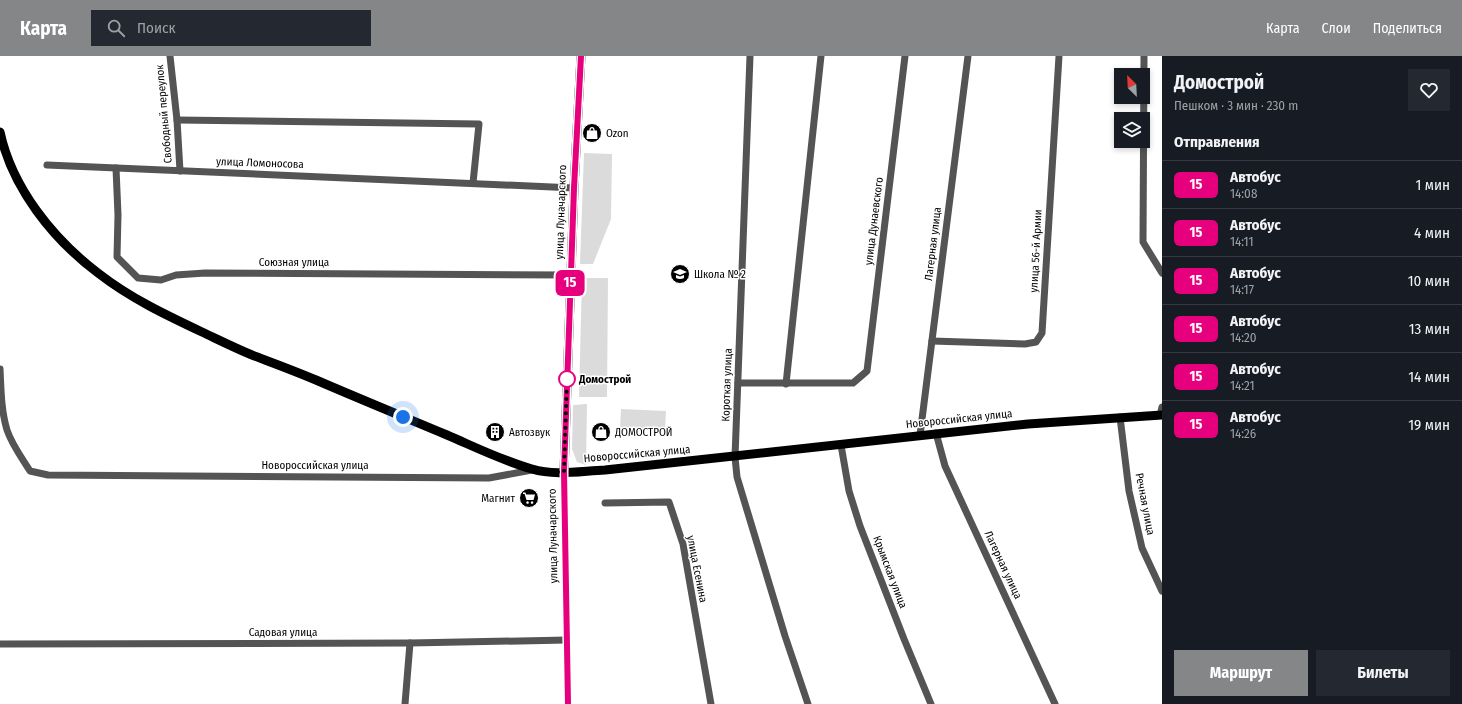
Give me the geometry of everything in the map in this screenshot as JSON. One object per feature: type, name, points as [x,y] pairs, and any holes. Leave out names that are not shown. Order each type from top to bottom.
[{"type":"main road","name":"улица Луначарского","points":[[564,472],[574,188],[581,56]]},
{"type":"main road","points":[[0,132],[9,160],[22,187],[44,223],[97,273],[132,297],[170,317],[250,354],[315,379],[378,407],[532,470]]},
{"type":"main road","name":"Новороссийская улица","points":[[532,470],[544,472],[604,470],[735,457],[936,433],[1161,412]]},
{"type":"street","name":"Свободный переулок","points":[[170,56],[177,120],[180,171]]},
{"type":"street","name":"Короткая улица","points":[[750,56],[735,457],[737,477],[785,636],[808,704]]},
{"type":"street","points":[[738,383],[786,384],[821,56]]},
{"type":"street","name":"улица Дунаевского","points":[[786,384],[853,383],[866,371],[905,56]]},
{"type":"street","name":"Лагерная улица","points":[[920,435],[968,56]]},
{"type":"street","name":"улица 56-й Армии","points":[[932,341],[1025,344],[1036,342],[1042,333],[1059,56]]},
{"type":"street","points":[[1144,56],[1143,242],[1162,273]]},
{"type":"street","points":[[177,120],[479,124],[472,183]]},
{"type":"street","name":"улица Ломоносова","points":[[47,165],[574,188]]},
{"type":"street","name":"Союзная улица","points":[[116,168],[118,215],[117,257],[138,278],[161,280],[176,275],[205,273],[571,275]]},
{"type":"street","name":"Новороссийская улица","points":[[0,369],[2,405],[8,431],[17,450],[30,471],[48,476],[489,478],[532,470]]},
{"type":"street","name":"Речная улица","points":[[1120,417],[1129,490],[1142,548],[1162,591]]},
{"type":"street","name":"Лагерная улица","points":[[936,433],[945,466],[1055,704]]},
{"type":"street","name":"Крымская улица","points":[[841,445],[849,491],[860,526],[904,640],[931,704]]},
{"type":"street","name":"улица Луначарского","points":[[564,472],[568,704]]},
{"type":"street","name":"улица Есенина","points":[[605,503],[669,502],[683,544],[711,704]]},
{"type":"street","name":"Садовая улица","points":[[0,644],[410,643],[567,640]]},
{"type":"street","points":[[405,704],[410,643]]},
{"type":"shaded area","points":[[584,153],[612,154],[611,219],[593,264],[580,264]]},
{"type":"shaded area","points":[[582,278],[608,278],[607,397],[579,397]]},
{"type":"shaded area","points":[[587,404],[586,465],[577,462],[572,449],[573,405]]},
{"type":"shaded area","points":[[621,409],[666,411],[665,430],[620,429]]},
{"type":"bus line","name":"15","points":[[568,704],[564,472],[574,188],[581,56]]},
{"type":"place","name":"Ozon","points":[[592,133]]},
{"type":"place","name":"Школа № 2","points":[[680,274]]},
{"type":"place","name":"Домострой","points":[[567,379]]},
{"type":"place","name":"Автозвук","points":[[495,432]]},
{"type":"place","name":"ДОМОСТРОЙ","points":[[601,432]]},
{"type":"place","name":"Магнит","points":[[529,498]]},
{"type":"route","points":[[403,417],[532,470],[544,472],[564,472],[567,379]]}]
